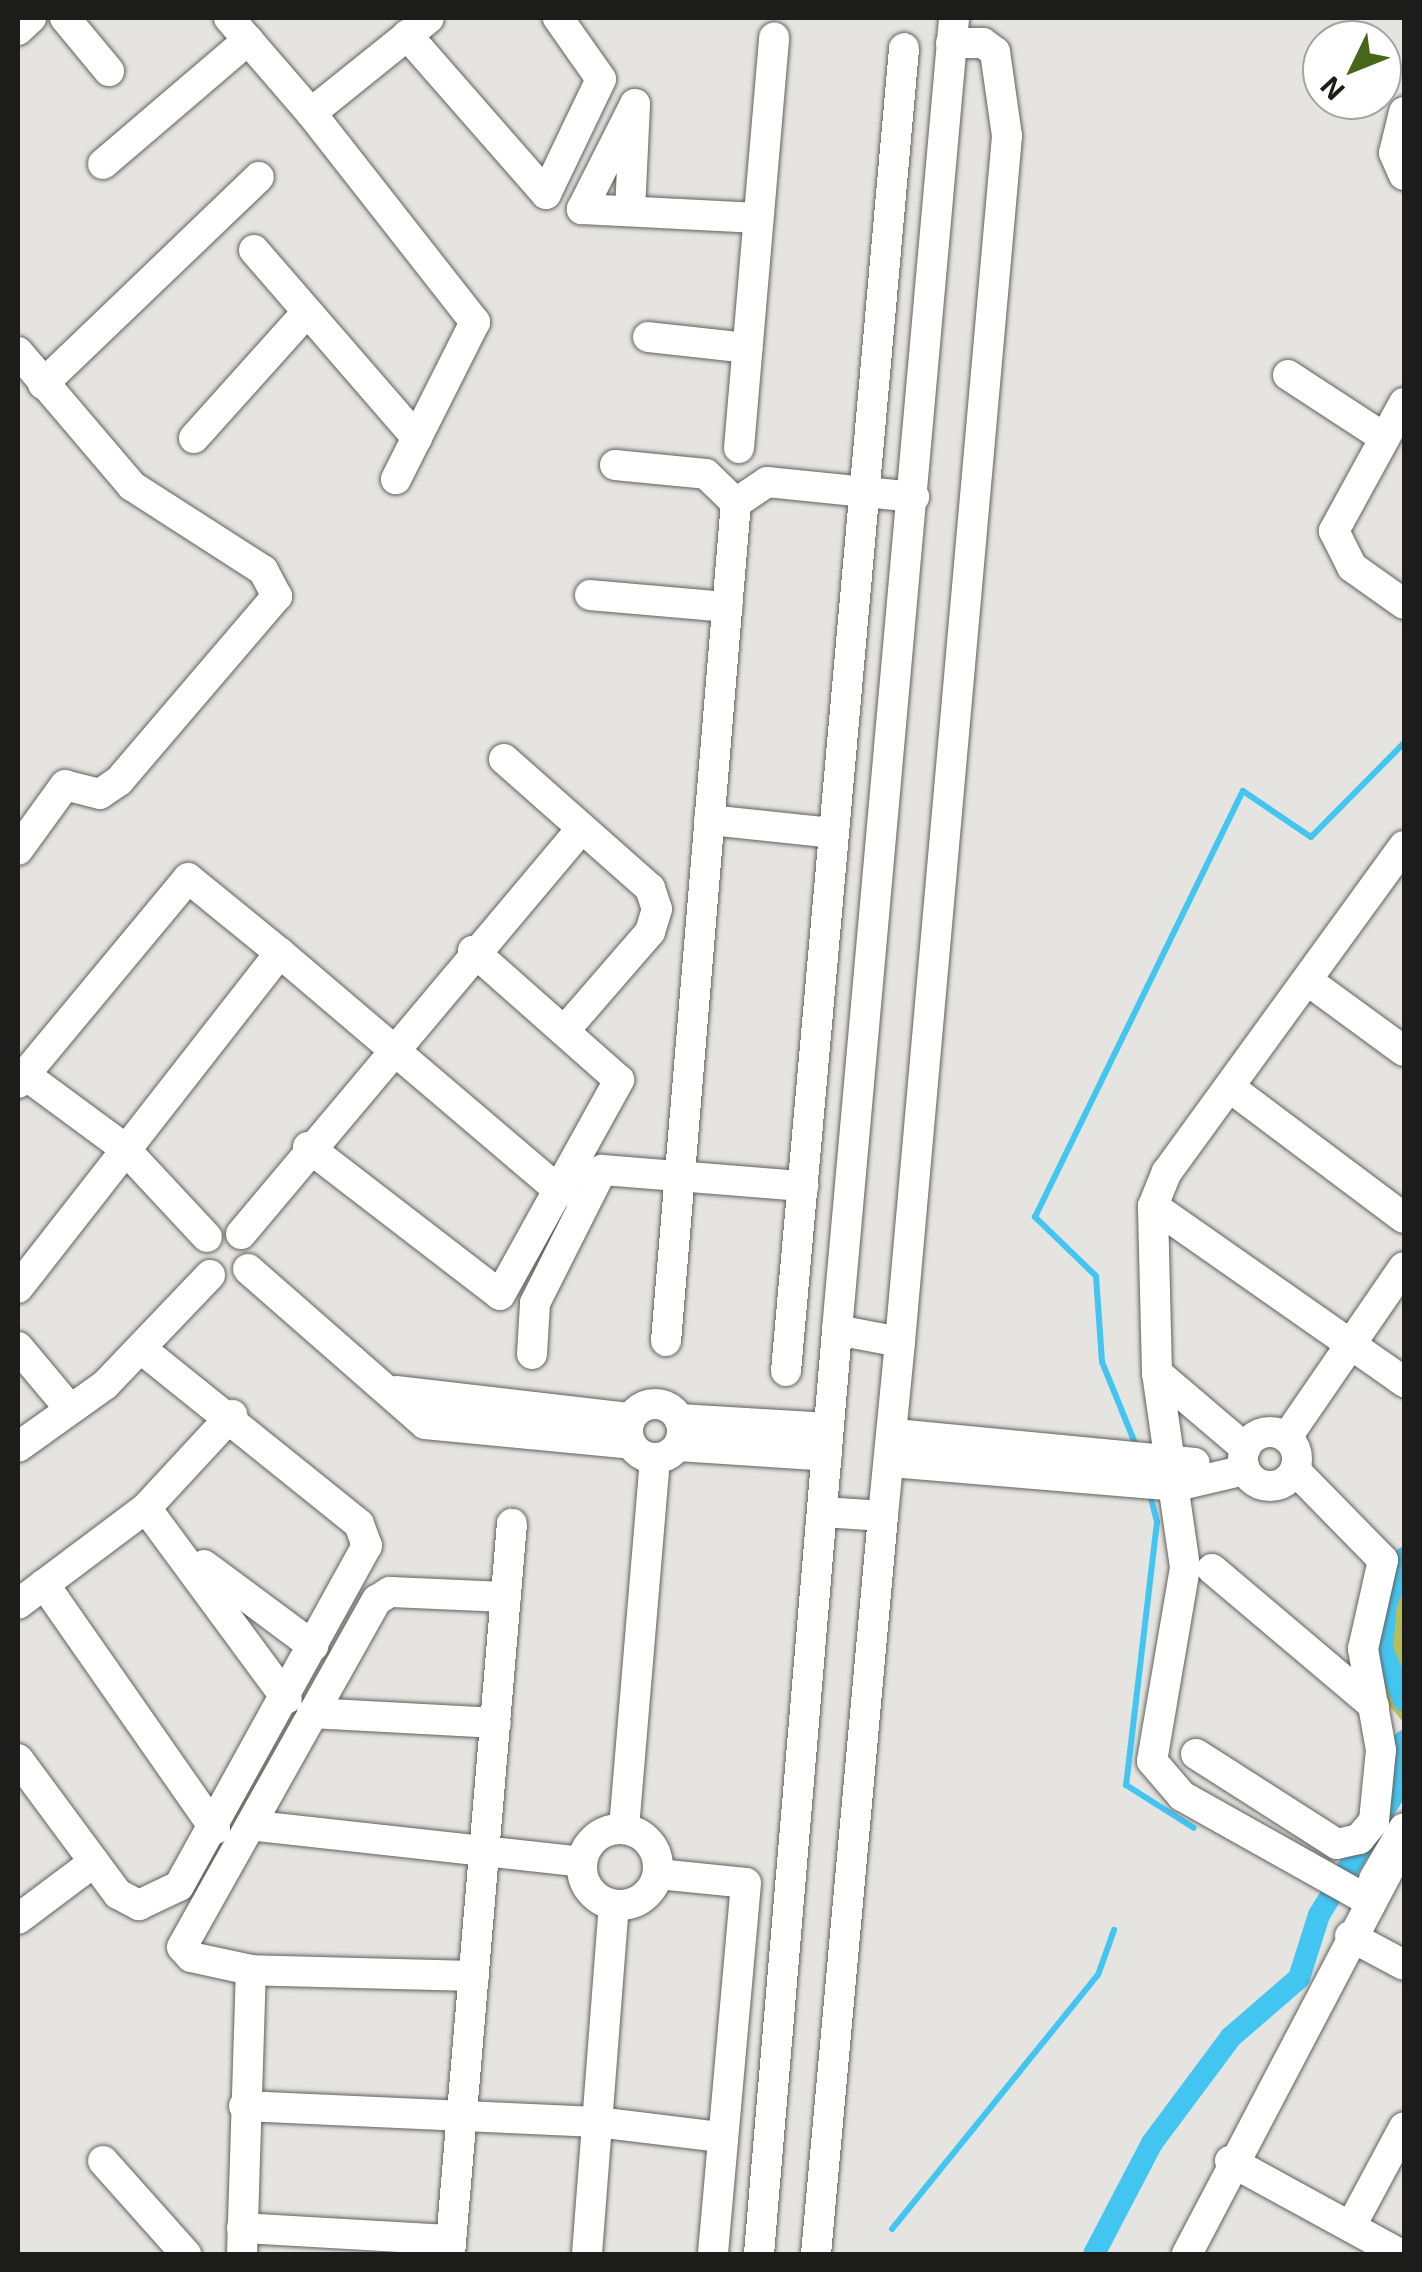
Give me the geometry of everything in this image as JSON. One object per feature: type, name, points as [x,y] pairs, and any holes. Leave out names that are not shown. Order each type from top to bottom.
[{"type":"street","points":[[18,30],[31,18]]},
{"type":"street","points":[[65,18],[109,71]]},
{"type":"street","points":[[311,113],[418,26],[546,194],[601,79],[558,18]]},
{"type":"street","points":[[103,164],[238,29],[311,113],[475,322],[396,479]]},
{"type":"street","points":[[759,2254],[952,30],[995,52],[1007,136],[893,1448],[883,1516],[816,2254]]},
{"type":"street","points":[[767,482],[739,448],[774,37]]},
{"type":"street","points":[[786,1371],[904,48]]},
{"type":"street","points":[[1404,112],[1394,153],[1404,175]]},
{"type":"street","points":[[43,384],[259,177]]},
{"type":"street","points":[[630,211],[758,218]]},
{"type":"street","points":[[254,250],[417,438]]},
{"type":"street","points":[[194,438],[307,312]]},
{"type":"street","points":[[648,337],[747,348]]},
{"type":"street","points":[[18,352],[132,486],[263,570],[277,596],[119,781],[100,794],[66,786],[18,850]]},
{"type":"street","points":[[1288,375],[1383,437]]},
{"type":"street","points":[[1404,403],[1334,531],[1352,567],[1404,604]]},
{"type":"street","points":[[706,474],[739,448]]},
{"type":"street","points":[[615,466],[706,474],[736,502]]},
{"type":"street","points":[[736,502],[767,482],[914,497]]},
{"type":"street","points":[[666,1342],[736,502]]},
{"type":"street","points":[[590,595],[728,607]]},
{"type":"street","points":[[504,759],[650,888],[657,909],[650,932],[566,1030]]},
{"type":"street","points":[[710,820],[833,833]]},
{"type":"street","points":[[240,1234],[473,950],[582,828]]},
{"type":"street","points":[[1364,1899],[1320,1878],[1182,1796],[1152,1761],[1185,1567],[1177,1475],[1157,1373],[1153,1206],[1167,1172],[1311,983],[1395,883],[1404,846]]},
{"type":"street","points":[[206,1237],[123,1147],[20,1078],[188,878],[561,1192]]},
{"type":"street","points":[[308,1148],[500,1295],[561,1192],[618,1080],[473,950]]},
{"type":"street","points":[[18,1288],[123,1147],[280,953]]},
{"type":"street","points":[[1311,983],[1404,1051]]},
{"type":"street","points":[[1232,1089],[1404,1218]]},
{"type":"street","points":[[532,1354],[536,1303],[602,1170],[803,1186]]},
{"type":"street","points":[[1153,1206],[1404,1382]]},
{"type":"street","points":[[206,1237],[224,1229],[240,1234],[251,1248],[248,1269]]},
{"type":"street","points":[[206,1237],[200,1261],[210,1275],[226,1280],[248,1269]]},
{"type":"street","points":[[1287,1437],[1404,1267]]},
{"type":"street","points":[[248,1269],[396,1391],[424,1424],[828,1442]]},
{"type":"street","points":[[18,1446],[70,1410],[141,1349],[210,1275]]},
{"type":"street","points":[[837,1330],[900,1342]]},
{"type":"street","points":[[18,1347],[70,1410]]},
{"type":"street","points":[[141,1349],[232,1415],[368,1536],[313,1646],[299,1706],[257,1826],[182,1947],[191,1956],[251,1970],[474,1976]]},
{"type":"street","points":[[893,1448],[1177,1475],[1244,1458],[1263,1432],[1287,1437],[1297,1452],[1295,1470],[1274,1486],[1244,1458],[1157,1373]]},
{"type":"street","points":[[18,1604],[146,1508],[232,1415]]},
{"type":"street","points":[[624,1828],[655,1437]]},
{"type":"street","points":[[1196,1754],[1348,1844],[1374,1822],[1382,1778],[1363,1648],[1383,1560],[1295,1470]]},
{"type":"street","points":[[146,1508],[185,1551],[299,1706],[496,1724]]},
{"type":"street","points":[[823,1512],[883,1516]]},
{"type":"street","points":[[251,1970],[242,2241],[451,2247],[512,1524]]},
{"type":"street","points":[[185,1551],[313,1646]]},
{"type":"street","points":[[1212,1568],[1374,1706]]},
{"type":"street","points":[[44,1584],[215,1828]]},
{"type":"street","points":[[18,1761],[118,1894],[139,1905],[178,1886],[299,1706],[383,1595],[506,1597]]},
{"type":"street","points":[[257,1826],[582,1862]]},
{"type":"street","points":[[624,1828],[644,1836],[658,1874],[634,1904],[614,1905],[584,1881],[582,1862],[589,1844],[624,1828]]},
{"type":"street","points":[[1187,2254],[1230,2161],[1404,1828]]},
{"type":"street","points":[[18,1919],[94,1862]]},
{"type":"street","points":[[1364,1899],[1390,1866]]},
{"type":"street","points":[[658,1874],[746,1883],[713,2254]]},
{"type":"street","points":[[587,2254],[614,1905]]},
{"type":"street","points":[[1350,1936],[1404,1965]]},
{"type":"street","points":[[244,2106],[597,2122],[722,2137]]},
{"type":"street","points":[[1351,2226],[1404,2127]]},
{"type":"street","points":[[103,2161],[186,2254]]},
{"type":"street","points":[[1230,2161],[1400,2254]]},
{"type":"green space","points":[[1404,1545],[1404,1723],[1388,1704],[1381,1668],[1393,1568]]},
{"type":"waterway","points":[[1137,1448],[1102,1362],[1096,1276],[1035,1217],[1243,791],[1311,837],[1404,743]]},
{"type":"waterway","points":[[1150,1494],[1157,1522],[1126,1785],[1194,1828]]},
{"type":"waterway","points":[[1404,1558],[1386,1604],[1382,1649],[1404,1701]]},
{"type":"waterway","points":[[1094,2254],[1152,2143],[1231,2037],[1299,1978],[1319,1915],[1401,1783],[1404,1741]]},
{"type":"waterway","points":[[892,2229],[1098,1975],[1114,1930]]}]
